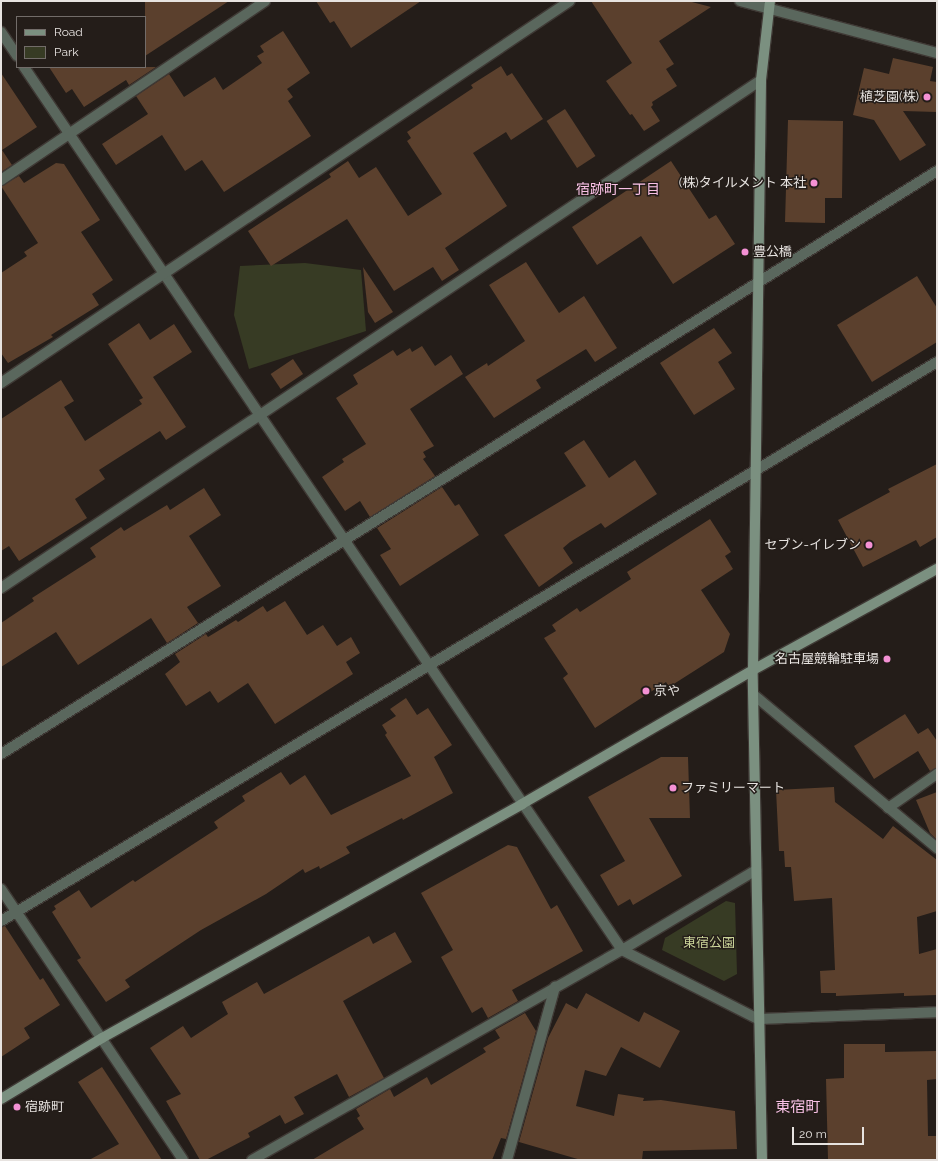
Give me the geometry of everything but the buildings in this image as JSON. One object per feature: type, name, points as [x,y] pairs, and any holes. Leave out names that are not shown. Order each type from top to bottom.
[{"type":"street","points":[[1,180],[265,1]]},
{"type":"street","points":[[1,383],[570,1]]},
{"type":"street","points":[[740,1],[770,6],[937,53]]},
{"type":"street","points":[[762,1160],[758,1019],[753,670],[760,281],[761,80],[770,6]]},
{"type":"street","points":[[1,32],[16,54]]},
{"type":"street","points":[[25,68],[622,950],[758,1019],[937,1012]]},
{"type":"street","points":[[1,588],[761,80]]},
{"type":"street","points":[[1,754],[937,171]]},
{"type":"street","points":[[1,921],[756,472],[937,362]]},
{"type":"street","points":[[1,1099],[102,1038],[522,804],[753,670],[937,569]]},
{"type":"street","points":[[754,695],[937,848]]},
{"type":"street","points":[[888,808],[937,774]]},
{"type":"street","points":[[252,1160],[622,950],[756,870]]},
{"type":"street","points":[[1,889],[183,1160]]},
{"type":"street","points":[[507,1160],[555,987]]},
{"type":"green space","points":[[305,263],[361,270],[366,331],[249,369],[234,315],[240,266]]},
{"type":"green space","name":"東宿公園","points":[[726,901],[735,903],[737,974],[724,981],[662,950],[665,938]]},
{"type":"place","name":"植芝園(株)","points":[[927,97]]},
{"type":"place","name":"(株)タイルメント 本社","points":[[814,183]]},
{"type":"place","name":"豊公橋","points":[[745,252]]},
{"type":"place","name":"セブン-イレブン","points":[[869,545]]},
{"type":"place","name":"名古屋競輪駐車場","points":[[887,659]]},
{"type":"place","name":"京や","points":[[646,691]]},
{"type":"place","name":"ファミリーマート","points":[[673,788]]},
{"type":"place","name":"宿跡町","points":[[17,1107]]},
{"type":"district","name":"宿跡町一丁目","points":[[618,189]]},
{"type":"district","name":"東宿町","points":[[798,1108]]}]
